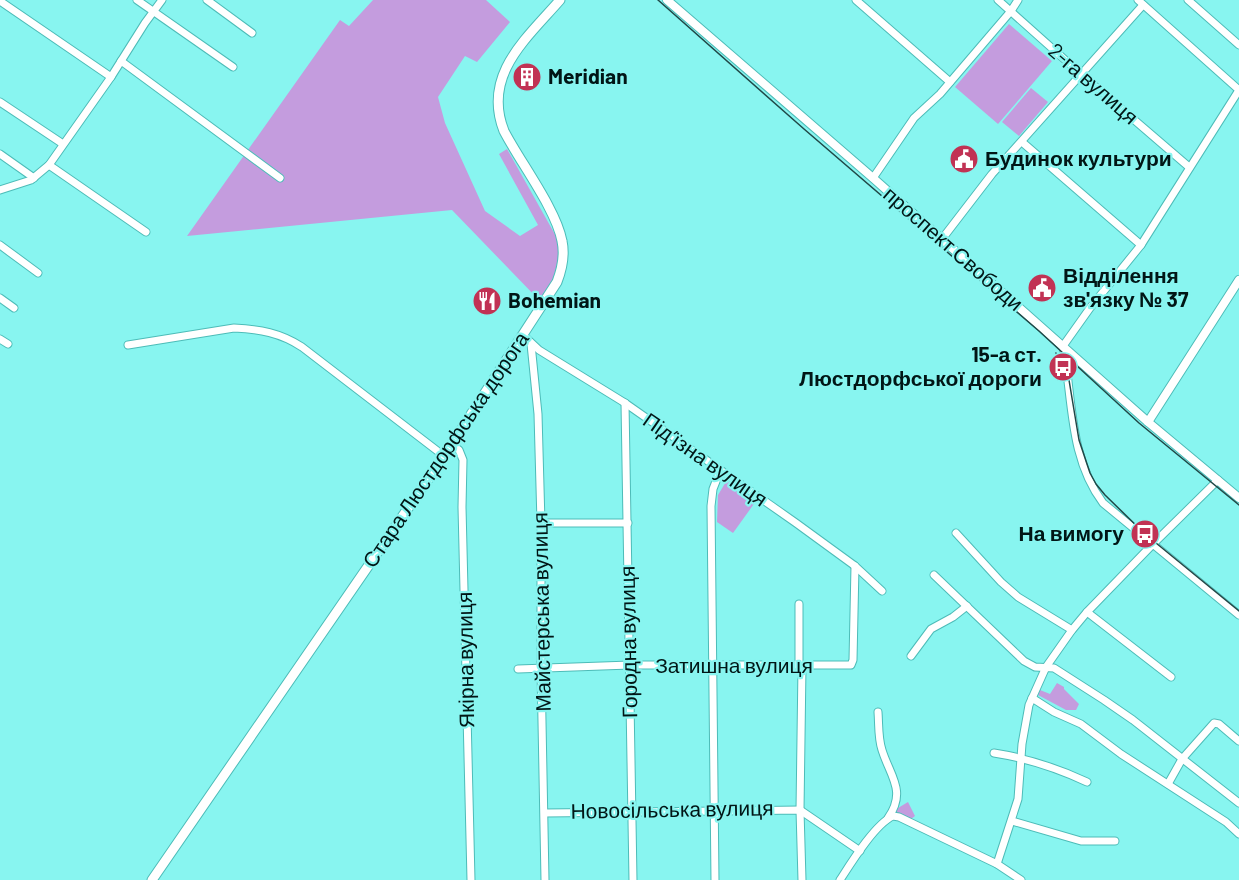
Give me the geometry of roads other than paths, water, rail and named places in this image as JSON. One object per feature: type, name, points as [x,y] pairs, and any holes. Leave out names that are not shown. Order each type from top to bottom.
[{"type":"main road","name":"Стара Люстдорфська дорога","points":[[152,880],[452,445],[557,282],[562,265],[562,242],[557,224],[504,131],[497,98],[501,78],[510,60],[560,0]]},
{"type":"street","points":[[137,0],[232,67]]},
{"type":"street","points":[[0,190],[34,178],[49,165],[162,0]]},
{"type":"street","points":[[207,0],[252,33]]},
{"type":"street","name":"проспект Свободи","points":[[667,0],[873,178],[1148,422],[1239,498]]},
{"type":"street","points":[[856,0],[950,82]]},
{"type":"street","name":"2-га вулиця","points":[[998,0],[1189,167]]},
{"type":"street","points":[[873,178],[914,118],[950,82],[1018,0]]},
{"type":"street","points":[[1188,0],[1239,45]]},
{"type":"street","points":[[0,1],[111,77]]},
{"type":"street","points":[[942,239],[992,174],[1082,75],[1141,2],[1239,90],[1141,245],[1090,308],[1063,346],[1075,439],[1092,488],[1103,503],[1239,615]]},
{"type":"street","points":[[121,61],[280,178]]},
{"type":"street","points":[[0,102],[63,144]]},
{"type":"street","points":[[1022,142],[1141,245]]},
{"type":"street","points":[[0,154],[34,178]]},
{"type":"street","points":[[49,165],[146,232]]},
{"type":"street","points":[[0,245],[38,273]]},
{"type":"street","points":[[1148,422],[1239,280]]},
{"type":"street","points":[[0,298],[15,308]]},
{"type":"street","points":[[129,345],[234,328],[278,334],[302,347],[444,456]]},
{"type":"street","name":"Підʼїзна вулиця","points":[[523,335],[531,344],[625,403],[855,566],[882,591]]},
{"type":"street","points":[[0,339],[8,344]]},
{"type":"street","name":"Майстерська вулиця","points":[[531,344],[538,414],[541,523],[545,880]]},
{"type":"street","name":"Городна вулиця","points":[[625,403],[633,880]]},
{"type":"street","name":"Якірна вулиця","points":[[452,445],[459,450],[463,460],[462,507],[471,880]]},
{"type":"street","points":[[715,880],[711,506],[713,489],[720,471]]},
{"type":"street","points":[[997,864],[1020,788],[1020,757],[1024,727],[1032,698],[1046,667],[1088,612],[1152,544],[1218,480]]},
{"type":"street","points":[[541,523],[628,523]]},
{"type":"street","points":[[956,533],[1018,597],[1072,630]]},
{"type":"street","name":"Затишна вулиця","points":[[518,669],[852,664],[855,566]]},
{"type":"street","points":[[934,575],[1024,661],[1035,667],[1054,668],[1104,700],[1239,803]]},
{"type":"street","points":[[799,604],[802,880]]},
{"type":"street","points":[[911,656],[931,628],[948,620],[968,606]]},
{"type":"street","points":[[1088,612],[1171,677]]},
{"type":"street","points":[[1032,698],[1054,712],[1081,724],[1121,754],[1226,822],[1239,834]]},
{"type":"street","points":[[840,880],[895,806],[896,788],[880,741],[878,712]]},
{"type":"street","points":[[1168,784],[1182,759],[1214,723],[1219,724],[1239,741]]},
{"type":"street","points":[[994,753],[1020,757],[1087,782]]},
{"type":"street","name":"Новосільська вулиця","points":[[545,813],[632,810],[800,810]]},
{"type":"street","points":[[800,810],[860,851]]},
{"type":"street","points":[[885,821],[893,816],[899,817],[997,864],[1021,880]]},
{"type":"street","points":[[1012,820],[1081,841],[1114,841]]},
{"type":"tram line","points":[[658,0],[1039,331],[1139,423],[1239,505]]},
{"type":"tram line","points":[[1056,353],[1069,380],[1079,440],[1096,484],[1145,534],[1239,611]]},
{"type":"place","name":"Meridian","points":[[527,77]]},
{"type":"place","name":"Будинок культури","points":[[964,159]]},
{"type":"place","name":"Відділення зв'язку № 37","points":[[1042,288]]},
{"type":"place","name":"Bohemian","points":[[487,301]]},
{"type":"place","name":"15-а ст. Люстдорфської дороги","points":[[1063,367]]},
{"type":"place","name":"На вимогу","points":[[1145,534]]}]
